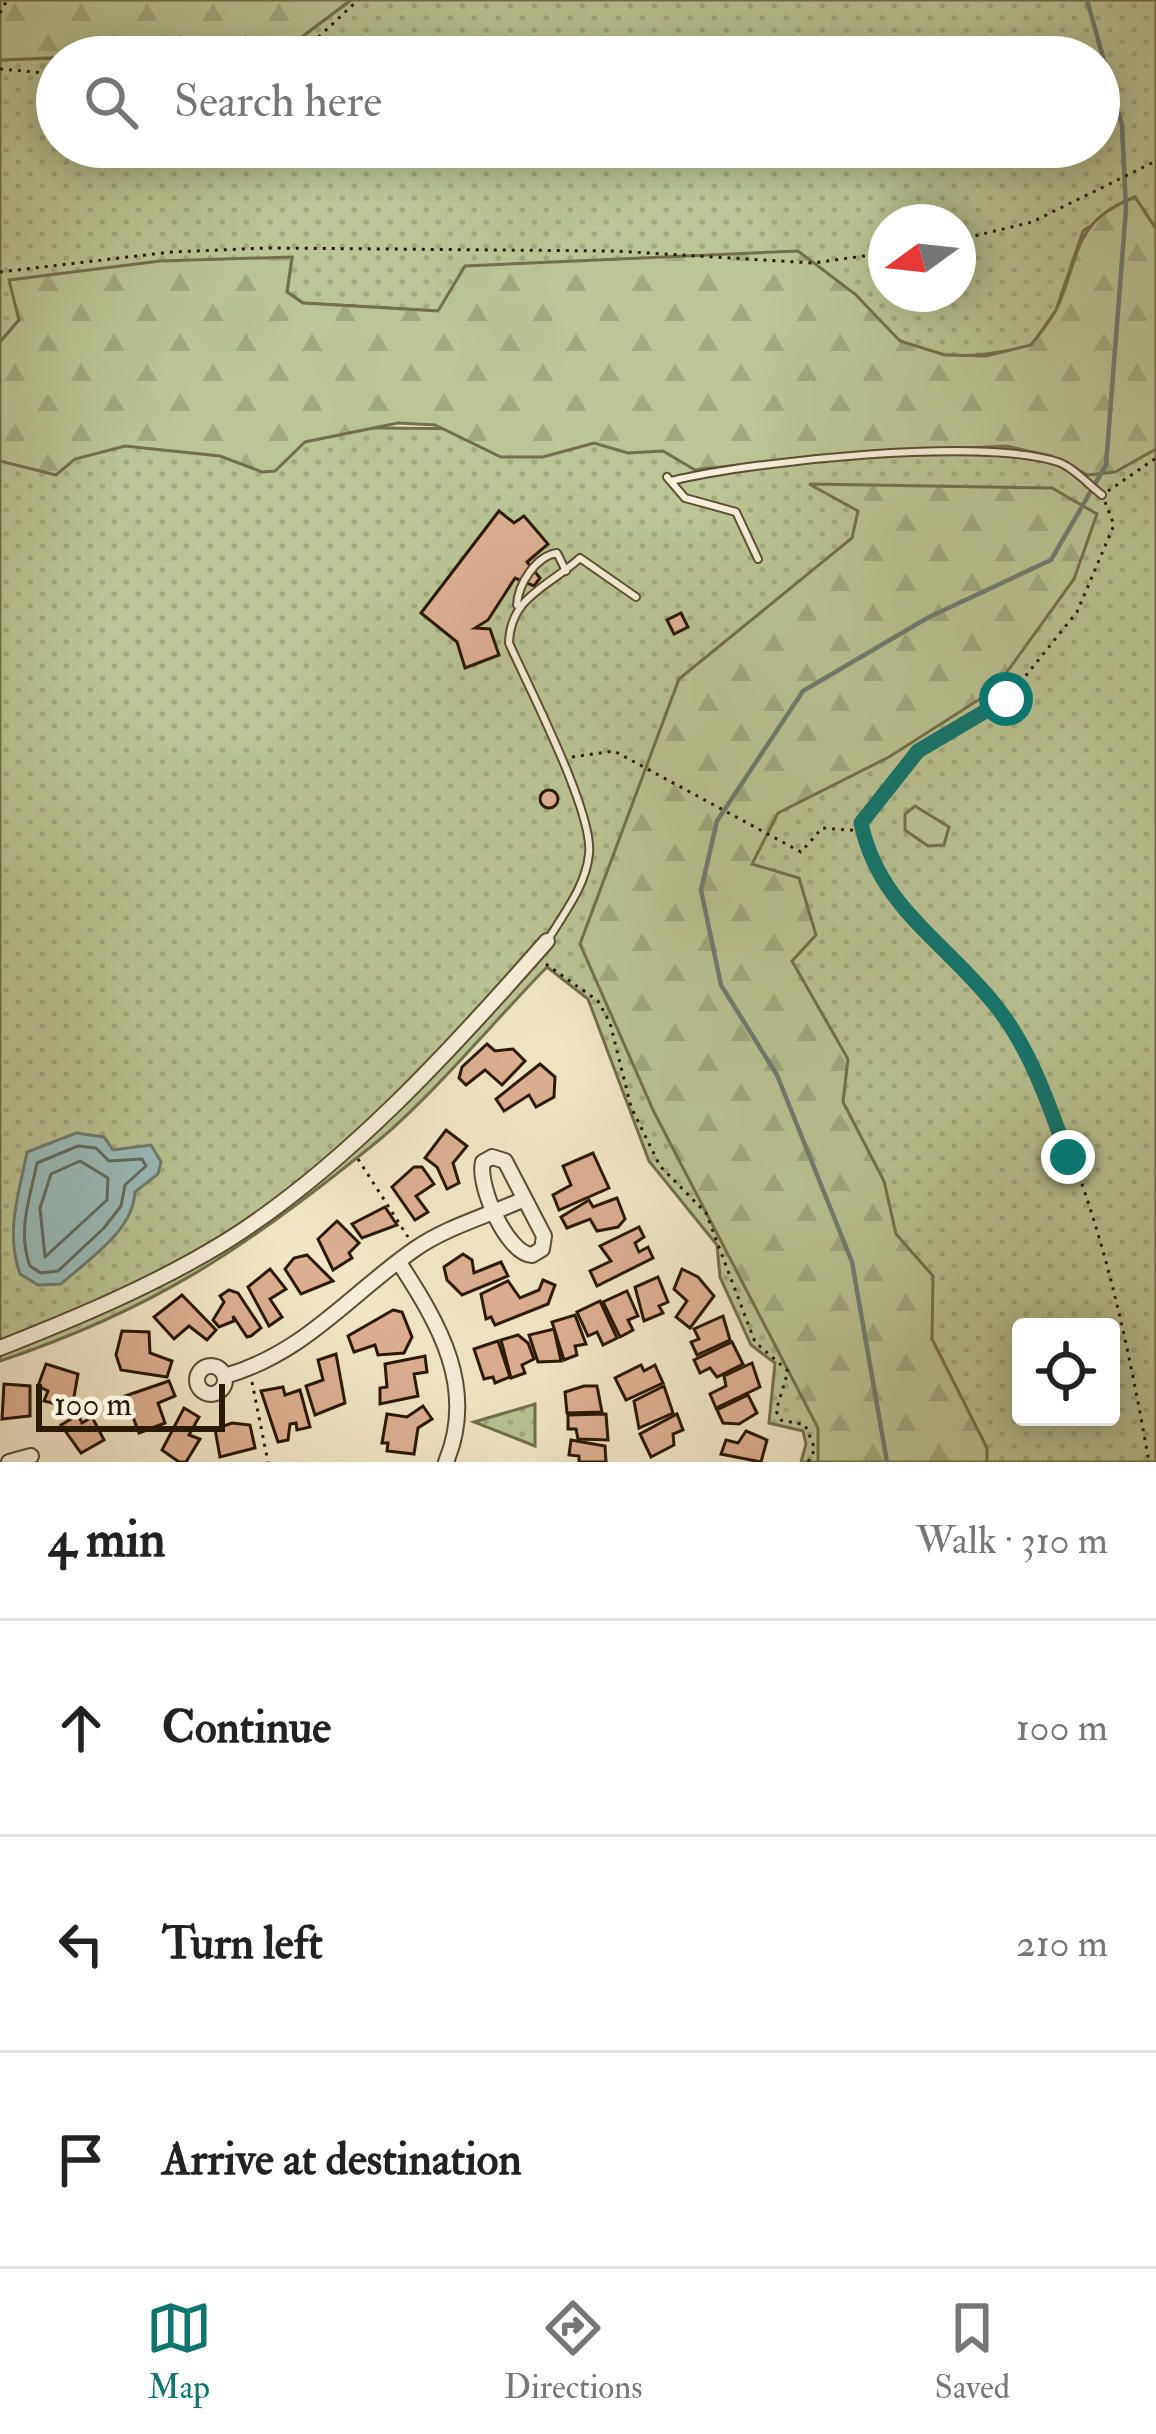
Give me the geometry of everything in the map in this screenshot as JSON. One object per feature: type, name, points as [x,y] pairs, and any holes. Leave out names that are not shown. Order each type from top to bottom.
[{"type":"street","points":[[0,1348],[82,1316],[226,1241],[350,1145],[448,1050],[547,941]]},
{"type":"street","points":[[492,1156],[505,1161],[524,1199],[544,1236],[542,1250],[532,1255],[515,1247],[480,1173],[492,1156]]},
{"type":"street","points":[[225,1376],[250,1369],[321,1330],[415,1249],[524,1199]]},
{"type":"street","points":[[400,1264],[438,1323],[454,1365],[457,1410],[446,1462]]},
{"type":"street","points":[[9,1462],[31,1456]]},
{"type":"lane","points":[[758,559],[736,512],[685,497],[669,479],[802,462],[994,452],[1061,462],[1102,495]]},
{"type":"lane","points":[[547,941],[583,881],[590,850],[583,815],[509,643],[518,590],[541,558],[557,553],[566,571]]},
{"type":"lane","points":[[517,605],[580,558],[636,597]]},
{"type":"path","points":[[0,13],[7,0]]},
{"type":"path","points":[[320,36],[358,0]]},
{"type":"path","points":[[0,69],[36,72]]},
{"type":"path","points":[[976,235],[1051,214],[1156,161]]},
{"type":"path","points":[[0,272],[171,252],[268,248],[615,251],[813,263],[868,256]]},
{"type":"path","points":[[1149,1462],[1123,1316],[1040,1079],[997,1006],[902,913],[868,859],[861,823],[918,751],[1006,699],[1077,612],[1114,525],[1102,495],[1156,458]]},
{"type":"path","points":[[559,758],[614,751],[801,852],[823,828],[862,831]]},
{"type":"path","points":[[535,974],[547,963],[598,1001],[610,1023],[631,1107],[660,1166],[706,1213],[754,1342],[783,1360],[788,1371],[776,1411],[781,1420],[805,1425],[815,1449],[808,1462]]},
{"type":"path","points":[[356,1156],[415,1249]]},
{"type":"path","points":[[250,1369],[268,1462]]},
{"type":"green space","points":[[0,0],[351,0],[303,36],[36,36],[36,58],[0,60]]},
{"type":"green space","points":[[351,0],[1156,0],[1156,229],[1135,197],[1083,231],[1056,310],[1031,346],[982,354],[932,353],[901,341],[871,312],[976,312],[976,204],[868,204],[868,309],[855,294],[439,311],[303,303],[287,292],[292,258],[10,280],[19,320],[0,342],[0,60],[36,59],[36,168],[1120,168],[1120,36],[303,36]]},
{"type":"green space","points":[[1135,197],[1156,229],[1156,449],[1115,472],[1088,475],[1051,456],[1006,446],[817,456],[695,470],[663,451],[628,453],[594,443],[543,457],[501,457],[435,425],[398,423],[305,442],[275,471],[262,472],[220,456],[125,446],[75,459],[56,475],[0,461],[0,342],[19,320],[9,280],[160,261],[292,257],[287,292],[303,303],[438,311],[465,266],[798,251],[855,294],[900,341],[945,355],[986,356],[1031,345],[1055,311],[1089,228],[1115,206]]},
{"type":"green space","points":[[0,424],[1156,436],[1156,1462],[801,1462],[806,1444],[803,1431],[769,1423],[775,1363],[751,1345],[720,1277],[717,1245],[649,1161],[588,999],[547,967],[414,1109],[280,1217],[151,1298],[0,1361]]},
{"type":"green space","points":[[809,484],[1052,488],[1097,514],[1074,579],[994,690],[889,757],[778,813],[752,864],[799,878],[816,935],[792,961],[848,1059],[843,1102],[884,1181],[896,1234],[933,1276],[932,1339],[987,1448],[987,1462],[818,1462],[818,1428],[654,1112],[580,944],[679,679],[852,538],[858,511]]},
{"type":"green space","points":[[915,806],[949,827],[944,845],[928,846],[905,830],[905,814]]},
{"type":"green space","points":[[535,1404],[535,1446],[474,1422]]},
{"type":"water","points":[[76,1133],[104,1137],[113,1150],[151,1145],[161,1162],[158,1174],[135,1192],[127,1219],[96,1254],[61,1284],[38,1285],[20,1274],[14,1243],[27,1152]]},
{"type":"building","points":[[499,511],[514,523],[524,516],[548,544],[527,562],[540,578],[534,586],[515,578],[488,620],[475,628],[490,629],[499,655],[465,668],[457,642],[421,613]]},
{"type":"building","points":[[681,613],[688,627],[674,634],[667,620]]},
{"type":"building","points":[[549,790],[558,799],[549,808],[540,799]]},
{"type":"building","points":[[487,1044],[495,1051],[513,1049],[525,1061],[502,1085],[485,1070],[466,1085],[459,1078],[462,1067]]},
{"type":"building","points":[[540,1064],[555,1077],[554,1097],[536,1107],[529,1095],[504,1111],[496,1099]]},
{"type":"building","points":[[446,1130],[467,1146],[453,1163],[459,1183],[447,1189],[437,1167],[425,1158]]},
{"type":"building","points":[[593,1153],[609,1188],[559,1210],[553,1195],[571,1185],[563,1166]]},
{"type":"building","points":[[414,1167],[422,1167],[434,1184],[416,1196],[428,1212],[415,1220],[392,1187]]},
{"type":"building","points":[[617,1198],[625,1219],[618,1227],[597,1231],[590,1219],[567,1228],[561,1217],[589,1200],[593,1207]]},
{"type":"building","points":[[385,1207],[397,1225],[362,1238],[352,1224]]},
{"type":"building","points":[[337,1221],[359,1243],[349,1253],[352,1258],[333,1270],[318,1239]]},
{"type":"building","points":[[639,1227],[644,1237],[635,1243],[639,1252],[648,1247],[653,1258],[597,1286],[590,1271],[611,1261],[600,1246]]},
{"type":"building","points":[[463,1254],[472,1260],[474,1273],[501,1262],[508,1276],[462,1295],[447,1280],[444,1267]]},
{"type":"building","points":[[307,1255],[333,1281],[301,1294],[285,1269],[294,1258]]},
{"type":"building","points":[[270,1269],[286,1289],[270,1299],[282,1317],[269,1326],[248,1287]]},
{"type":"building","points":[[682,1269],[698,1277],[714,1296],[690,1328],[676,1317],[687,1301],[674,1289]]},
{"type":"building","points":[[658,1277],[668,1302],[659,1306],[663,1313],[644,1321],[635,1287]]},
{"type":"building","points":[[543,1280],[555,1285],[548,1304],[495,1325],[491,1317],[486,1319],[481,1294],[508,1281],[520,1298],[539,1290]]},
{"type":"building","points":[[229,1290],[238,1293],[261,1328],[251,1336],[247,1337],[233,1316],[234,1321],[219,1327],[213,1320],[224,1302],[220,1296]]},
{"type":"building","points":[[627,1291],[638,1316],[628,1320],[633,1330],[620,1337],[603,1302]]},
{"type":"building","points":[[182,1295],[216,1330],[207,1340],[189,1326],[174,1339],[154,1317]]},
{"type":"building","points":[[600,1301],[617,1338],[603,1345],[597,1332],[588,1336],[577,1312]]},
{"type":"building","points":[[393,1310],[402,1312],[412,1337],[404,1353],[378,1355],[375,1345],[354,1352],[348,1336]]},
{"type":"building","points":[[575,1315],[586,1344],[575,1346],[577,1355],[564,1360],[552,1322]]},
{"type":"building","points":[[723,1316],[730,1340],[697,1355],[691,1342],[699,1339],[694,1329]]},
{"type":"building","points":[[554,1329],[561,1361],[538,1362],[529,1335]]},
{"type":"building","points":[[122,1331],[149,1332],[150,1353],[172,1361],[167,1377],[121,1370],[116,1355]]},
{"type":"building","points":[[518,1335],[528,1343],[534,1359],[522,1365],[525,1373],[511,1378],[501,1340]]},
{"type":"building","points":[[498,1341],[510,1377],[495,1383],[493,1377],[484,1379],[474,1349]]},
{"type":"building","points":[[732,1342],[743,1364],[717,1377],[710,1368],[700,1373],[694,1360]]},
{"type":"building","points":[[336,1354],[345,1403],[315,1415],[306,1386],[323,1380],[318,1360]]},
{"type":"building","points":[[425,1356],[427,1372],[414,1374],[418,1396],[380,1404],[380,1388],[387,1387],[385,1364]]},
{"type":"building","points":[[752,1363],[760,1387],[716,1408],[710,1394],[726,1386],[724,1376]]},
{"type":"building","points":[[46,1364],[78,1374],[72,1408],[44,1401],[48,1391],[38,1386]]},
{"type":"building","points":[[641,1365],[644,1371],[655,1365],[663,1383],[626,1400],[615,1378]]},
{"type":"building","points":[[169,1381],[175,1396],[158,1403],[165,1423],[139,1433],[125,1396]]},
{"type":"building","points":[[4,1384],[30,1386],[30,1416],[2,1419]]},
{"type":"building","points":[[597,1386],[602,1412],[567,1413],[565,1392]]},
{"type":"building","points":[[664,1386],[673,1413],[639,1428],[634,1401]]},
{"type":"building","points":[[283,1387],[285,1395],[300,1390],[310,1427],[297,1430],[296,1423],[290,1424],[288,1440],[278,1442],[261,1391]]},
{"type":"building","points":[[748,1395],[757,1413],[739,1424],[723,1423],[717,1410]]},
{"type":"building","points":[[423,1406],[432,1419],[418,1428],[414,1454],[387,1451],[388,1443],[382,1443],[387,1414],[407,1417]]},
{"type":"building","points":[[184,1408],[199,1417],[189,1435],[200,1439],[186,1462],[179,1462],[162,1450]]},
{"type":"building","points":[[606,1414],[608,1440],[578,1439],[576,1429],[568,1429],[568,1415]]},
{"type":"building","points":[[677,1414],[683,1430],[673,1434],[674,1445],[651,1457],[640,1434]]},
{"type":"building","points":[[78,1415],[82,1423],[92,1417],[104,1440],[81,1453],[61,1425]]},
{"type":"building","points":[[232,1423],[250,1425],[255,1448],[220,1457],[215,1429]]},
{"type":"building","points":[[746,1431],[767,1440],[761,1462],[721,1454],[726,1440],[738,1443]]},
{"type":"building","points":[[571,1440],[605,1446],[606,1462],[579,1462],[579,1456],[569,1455]]},
{"type":"waterway","points":[[1087,0],[1097,36]]},
{"type":"waterway","points":[[887,1462],[852,1262],[777,1075],[721,985],[701,890],[717,821],[803,691],[929,617],[1051,560],[1106,465],[1126,209],[1120,118]]},
{"type":"route","points":[[1006,699],[918,751],[861,823],[868,859],[902,913],[997,1006],[1040,1079],[1068,1157]]}]
